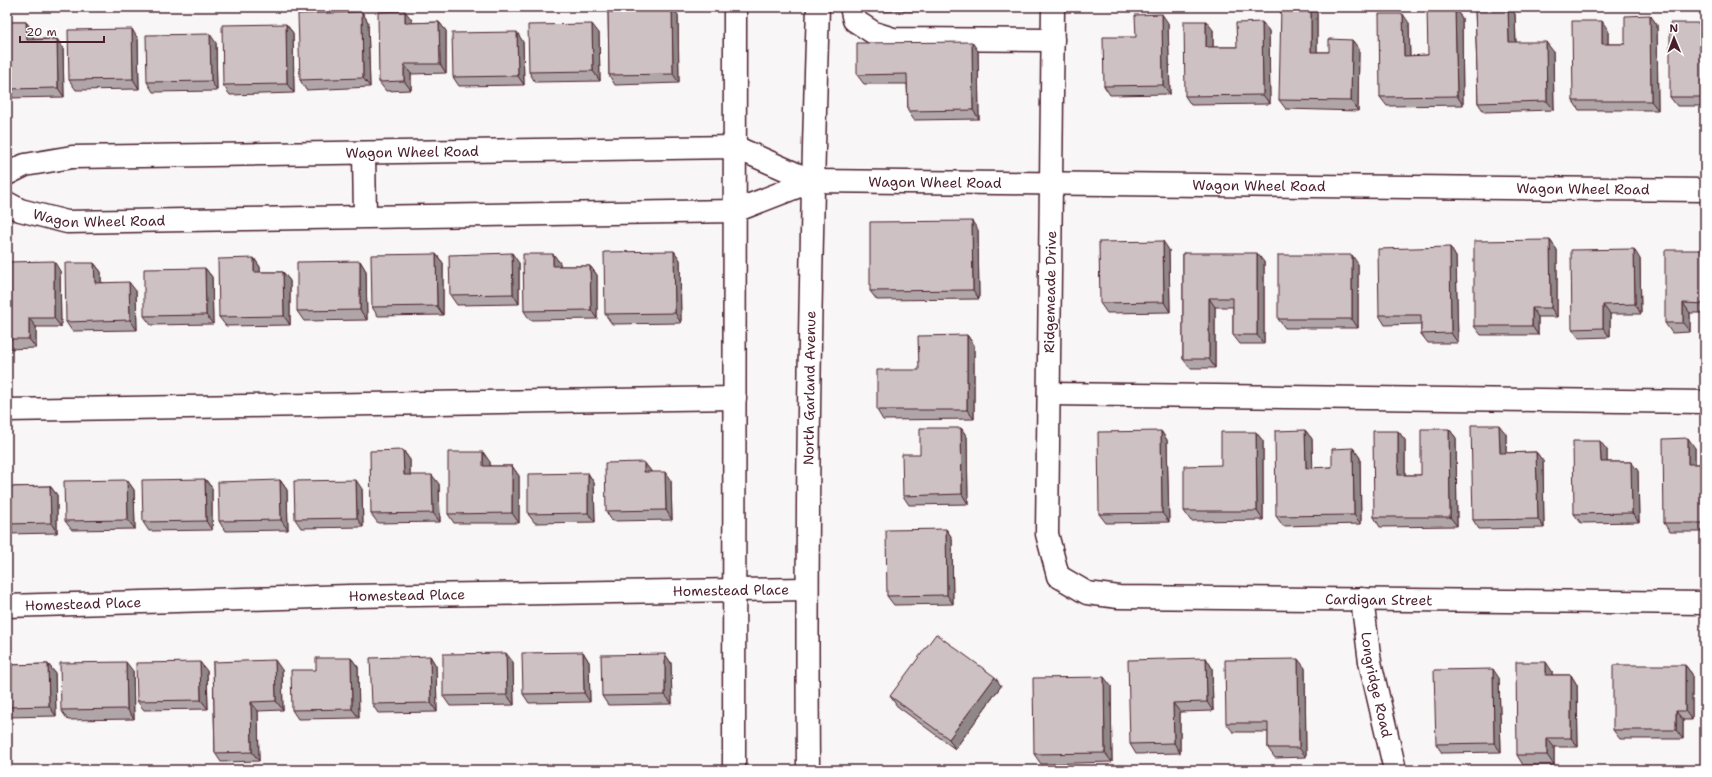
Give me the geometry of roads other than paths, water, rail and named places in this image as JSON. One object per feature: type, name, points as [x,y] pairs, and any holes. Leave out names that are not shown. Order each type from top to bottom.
[{"type":"street","points":[[734,770],[735,7]]},
{"type":"street","name":"North Garland Avenue","points":[[808,770],[806,589],[812,181],[818,7]]},
{"type":"street","points":[[851,7],[854,20],[874,33],[893,39],[1053,40]]},
{"type":"street","name":"Ridgemeade Drive","points":[[1053,7],[1047,534],[1058,576]]},
{"type":"street","name":"Wagon Wheel Road","points":[[7,174],[25,165],[72,157],[735,147],[812,181]]},
{"type":"street","points":[[364,153],[365,216]]},
{"type":"street","name":"Wagon Wheel Road","points":[[7,203],[20,210],[67,222],[735,211],[812,181],[1705,190]]},
{"type":"street","points":[[1049,394],[1705,402]]},
{"type":"street","points":[[7,410],[735,398]]},
{"type":"street","name":"Cardigan Street","points":[[1058,576],[1087,593],[1119,597],[1705,603]]},
{"type":"street","name":"Homestead Place","points":[[7,606],[358,596],[806,589]]},
{"type":"street","name":"Longridge Road","points":[[1362,599],[1370,662],[1395,770]]}]
